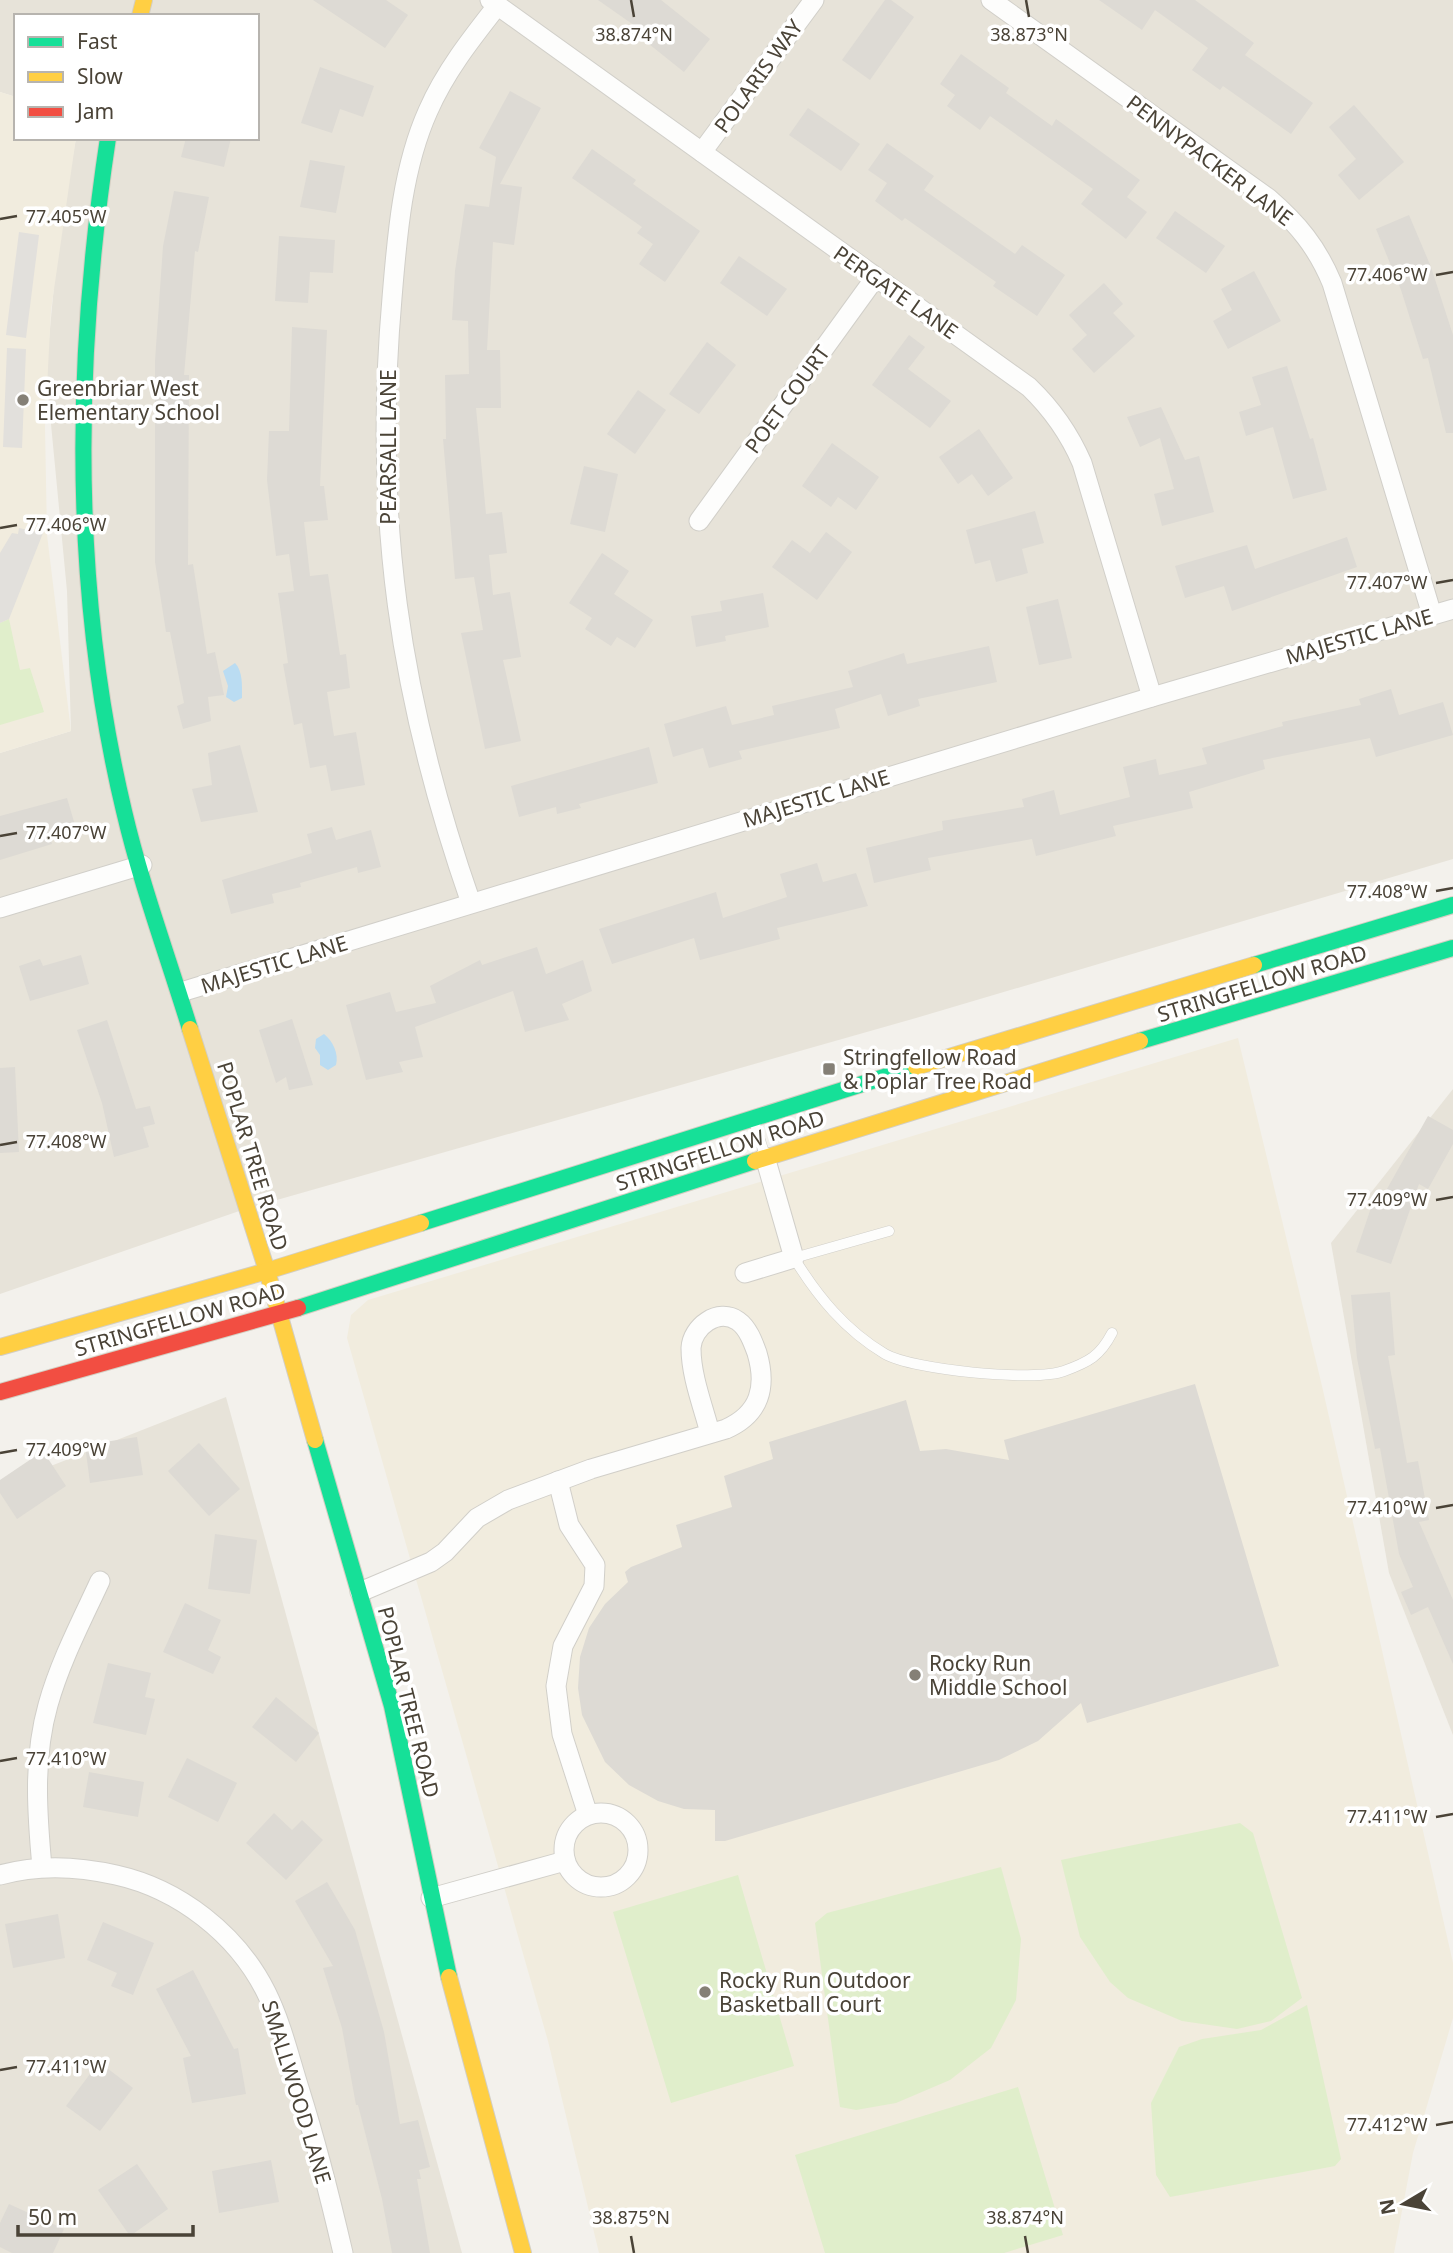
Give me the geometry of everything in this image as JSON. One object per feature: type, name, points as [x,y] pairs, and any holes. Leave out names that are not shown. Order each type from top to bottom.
[{"type":"main road","name":"POPLAR TREE ROAD","points":[[108,140],[97,206],[84,334],[79,423],[86,585],[100,685],[124,812],[245,1209],[267,1271],[392,1706],[431,1898],[523,2253]]},
{"type":"main road","name":"STRINGFELLOW ROAD","points":[[0,1347],[267,1271],[753,1118],[1453,905]]},
{"type":"main road","name":"STRINGFELLOW ROAD","points":[[0,1392],[279,1314],[1002,1082],[1453,948]]},
{"type":"street","name":"POLARIS WAY","points":[[702,152],[814,0]]},
{"type":"street","name":"PENNYPACKER LANE","points":[[991,0],[1268,198],[1295,221],[1313,243],[1332,284],[1432,615]]},
{"type":"street","name":"PERGATE LANE","points":[[494,3],[1029,387],[1060,422],[1082,463],[1152,697]]},
{"type":"street","name":"PEARSALL LANE","points":[[471,903],[426,758],[401,647],[388,529],[386,396],[396,254],[415,148],[443,80],[494,3]]},
{"type":"street","name":"POET COURT","points":[[699,521],[875,278]]},
{"type":"street","name":"MAJESTIC LANE","points":[[181,992],[1453,608]]},
{"type":"street","points":[[0,908],[142,865]]},
{"type":"street","points":[[745,1273],[794,1258],[765,1157]]},
{"type":"street","points":[[360,1592],[432,1562],[446,1552],[477,1518],[498,1505],[558,1481],[710,1433],[735,1424],[751,1412],[763,1387],[761,1366],[748,1332],[737,1320],[727,1317],[712,1319],[701,1325],[694,1334],[691,1347],[692,1365],[710,1433]]},
{"type":"street","points":[[558,1481],[569,1525],[595,1566],[594,1586],[563,1646],[556,1686],[562,1734],[588,1815]]},
{"type":"street","points":[[42,1867],[37,1790],[47,1708],[62,1664],[100,1581]]},
{"type":"street","points":[[611,1814],[631,1828],[638,1850],[636,1862],[623,1881],[601,1888],[578,1880],[565,1861],[565,1839],[570,1829],[588,1815],[611,1814]]},
{"type":"street","points":[[431,1898],[565,1861]]},
{"type":"street","name":"SMALLWOOD LANE","points":[[0,1875],[42,1867],[88,1868],[131,1878],[164,1891],[222,1933],[246,1960],[277,2015],[307,2113],[342,2253]]},
{"type":"lane","points":[[753,1118],[765,1157]]},
{"type":"lane","points":[[889,1231],[794,1258],[836,1318],[886,1354],[911,1365],[1006,1374],[1062,1372],[1101,1353],[1112,1333]]},
{"type":"shaded area","points":[[0,0],[1453,0],[1453,859],[916,1018],[245,1209],[0,1294],[0,753],[71,731],[67,591],[46,372],[58,242],[76,140],[259,140],[259,14],[14,14],[14,96],[0,92]]},
{"type":"shaded area","name":"Greenbriar West Elementary School","points":[[0,92],[14,96],[14,140],[76,140],[51,310],[45,427],[47,535],[71,731],[0,753]]},
{"type":"shaded area","points":[[19,232],[39,235],[26,338],[6,335]]},
{"type":"shaded area","points":[[7,348],[26,349],[22,448],[3,447]]},
{"type":"shaded area","points":[[19,528],[43,533],[9,619],[0,623],[0,553],[12,533],[18,534]]},
{"type":"shaded area","name":"Rocky Run Middle School","points":[[1238,1038],[1322,1386],[1453,1963],[1453,2018],[1413,2153],[1394,2253],[599,2253],[548,2041],[347,1338],[351,1315],[368,1300]]},
{"type":"shaded area","points":[[1453,1089],[1453,1735],[1389,1573],[1331,1243]]},
{"type":"shaded area","points":[[226,1397],[462,2253],[0,2253],[0,1486]]},
{"type":"green space","points":[[9,619],[20,670],[30,668],[44,712],[0,725],[0,623]]},
{"type":"green space","points":[[1240,1823],[1253,1833],[1302,1998],[1271,2021],[1237,2029],[1182,2021],[1128,1998],[1110,1982],[1080,1937],[1061,1860]]},
{"type":"green space","points":[[1001,1867],[1021,1939],[1016,2000],[991,2048],[950,2080],[896,2103],[856,2110],[840,2107],[815,1923],[827,1913]]},
{"type":"green space","name":"Rocky Run Outdoor Basketball Court","points":[[738,1875],[794,2066],[671,2103],[613,1912]]},
{"type":"green space","points":[[1307,2005],[1341,2159],[1335,2166],[1170,2197],[1156,2175],[1151,2103],[1179,2047],[1202,2039],[1261,2030]]},
{"type":"green space","points":[[1018,2087],[1063,2235],[1004,2253],[825,2253],[795,2155]]},
{"type":"water","points":[[235,663],[241,674],[242,698],[234,702],[226,697],[228,686],[223,671]]},
{"type":"water","points":[[324,1034],[333,1044],[337,1056],[336,1065],[328,1070],[320,1065],[320,1055],[315,1048],[316,1039]]},
{"type":"building","points":[[313,0],[386,0],[408,15],[385,48]]},
{"type":"building","points":[[598,0],[661,0],[710,39],[684,72],[634,32],[638,28]]},
{"type":"building","points":[[885,0],[891,0],[914,17],[870,80],[842,60]]},
{"type":"building","points":[[1099,0],[1195,0],[1254,43],[1245,55],[1313,103],[1291,134],[1223,86],[1220,90],[1192,70],[1208,48],[1155,10],[1142,30]]},
{"type":"building","points":[[961,54],[1009,88],[1006,93],[1052,126],[1056,119],[1140,180],[1127,197],[1147,212],[1126,239],[1081,204],[1093,189],[990,116],[980,130],[947,106],[955,95],[940,84]]},
{"type":"building","points":[[320,67],[374,86],[363,117],[340,109],[332,133],[301,123]]},
{"type":"building","points":[[510,91],[541,108],[500,184],[522,187],[514,245],[493,242],[487,350],[500,350],[501,408],[476,408],[486,514],[502,512],[507,553],[489,555],[493,595],[510,592],[521,657],[503,660],[521,741],[485,749],[461,633],[483,630],[474,577],[455,579],[443,439],[446,439],[445,375],[469,374],[468,321],[452,320],[455,271],[465,204],[489,207],[496,157],[479,148]]},
{"type":"building","points":[[1354,105],[1404,162],[1359,200],[1338,175],[1356,159],[1329,127]]},
{"type":"building","points":[[808,108],[860,144],[841,171],[789,135]]},
{"type":"building","points":[[185,140],[231,140],[224,167],[181,157]]},
{"type":"building","points":[[887,143],[934,176],[924,190],[1015,254],[1022,245],[1065,275],[1037,316],[993,286],[996,282],[905,218],[902,221],[875,201],[887,183],[868,170]]},
{"type":"building","points":[[592,149],[636,180],[633,184],[700,231],[665,282],[639,264],[653,244],[637,233],[642,227],[572,178]]},
{"type":"building","points":[[310,160],[345,166],[336,213],[300,207]]},
{"type":"building","points":[[174,191],[209,197],[198,252],[195,251],[184,375],[189,375],[188,565],[193,564],[207,654],[215,652],[224,695],[208,697],[211,721],[183,729],[177,706],[184,703],[170,632],[166,632],[155,562],[155,361],[163,246]]},
{"type":"building","points":[[1175,211],[1225,246],[1206,273],[1156,238]]},
{"type":"building","points":[[1409,215],[1431,267],[1453,335],[1453,433],[1446,433],[1428,358],[1423,359],[1401,290],[1376,229]]},
{"type":"building","points":[[279,236],[335,240],[333,273],[310,272],[308,303],[275,301]]},
{"type":"building","points":[[739,256],[787,289],[767,316],[720,283]]},
{"type":"building","points":[[1254,271],[1281,321],[1228,349],[1213,321],[1232,310],[1221,289]]},
{"type":"building","points":[[1104,283],[1123,304],[1113,313],[1135,336],[1094,373],[1072,349],[1087,335],[1069,315]]},
{"type":"building","points":[[292,327],[327,330],[320,486],[324,486],[328,520],[304,522],[310,576],[328,574],[340,655],[346,654],[350,688],[327,692],[334,736],[356,732],[365,785],[331,791],[326,765],[310,768],[302,723],[294,725],[283,664],[288,663],[278,593],[294,591],[289,554],[276,556],[267,480],[269,431],[289,431]]},
{"type":"building","points":[[909,335],[925,347],[908,369],[951,401],[930,428],[872,385]]},
{"type":"building","points":[[707,342],[736,365],[699,414],[669,394]]},
{"type":"building","points":[[1287,366],[1310,439],[1313,438],[1327,490],[1293,499],[1273,427],[1246,436],[1239,412],[1261,405],[1252,377]]},
{"type":"building","points":[[638,390],[666,410],[635,454],[607,434]]},
{"type":"building","points":[[1161,407],[1185,460],[1199,456],[1214,512],[1162,526],[1154,494],[1174,489],[1160,438],[1140,447],[1127,417]]},
{"type":"building","points":[[979,429],[1013,478],[988,496],[972,474],[958,484],[939,457]]},
{"type":"building","points":[[832,443],[879,477],[856,510],[838,497],[831,507],[802,486]]},
{"type":"building","points":[[584,466],[618,474],[605,532],[570,524]]},
{"type":"building","points":[[1035,511],[1044,543],[1022,549],[1028,573],[996,582],[990,560],[975,564],[966,530]]},
{"type":"building","points":[[826,532],[852,552],[817,600],[772,567],[792,540],[810,553]]},
{"type":"building","points":[[1347,537],[1357,567],[1232,611],[1224,586],[1185,598],[1175,566],[1247,545],[1255,569]]},
{"type":"building","points":[[602,553],[629,571],[614,594],[653,620],[635,648],[617,637],[611,646],[585,629],[592,618],[569,603]]},
{"type":"building","points":[[763,593],[769,627],[725,636],[726,641],[696,647],[691,616],[722,611],[720,601]]},
{"type":"building","points":[[1058,599],[1072,658],[1039,665],[1026,607]]},
{"type":"building","points":[[989,646],[997,682],[918,699],[920,706],[888,716],[881,694],[835,709],[840,728],[739,751],[742,759],[709,768],[703,748],[673,757],[664,724],[726,706],[732,725],[774,715],[772,706],[853,687],[848,671],[904,653],[907,664]]},
{"type":"building","points":[[1391,689],[1399,715],[1443,702],[1453,735],[1376,757],[1370,738],[1263,760],[1265,769],[1189,792],[1193,808],[1113,826],[1116,836],[1036,856],[1032,839],[928,858],[931,870],[874,883],[866,848],[943,830],[942,821],[1024,807],[1022,799],[1054,790],[1060,815],[1130,797],[1123,767],[1156,759],[1159,775],[1207,764],[1202,748],[1283,726],[1282,722],[1361,705],[1359,699]]},
{"type":"building","points":[[240,745],[258,812],[201,822],[192,789],[212,785],[208,753]]},
{"type":"building","points":[[649,747],[658,783],[579,804],[581,808],[557,814],[556,807],[519,817],[511,786]]},
{"type":"building","points":[[67,798],[75,825],[49,833],[52,844],[0,860],[0,816]]},
{"type":"building","points":[[332,827],[336,840],[371,830],[381,867],[358,873],[357,867],[300,883],[301,887],[272,894],[274,903],[231,914],[222,880],[312,853],[307,834]]},
{"type":"building","points":[[817,863],[823,882],[856,873],[868,906],[777,928],[780,939],[700,960],[694,938],[612,964],[599,929],[716,892],[723,918],[787,897],[780,874]]},
{"type":"building","points":[[537,947],[546,974],[583,960],[592,991],[562,1004],[569,1020],[525,1032],[513,991],[415,1027],[423,1057],[399,1062],[403,1072],[366,1080],[346,1005],[390,992],[396,1012],[436,1003],[430,986],[480,960],[482,965]]},
{"type":"building","points":[[81,955],[89,984],[30,1001],[19,966],[40,959],[43,966]]},
{"type":"building","points":[[292,1019],[313,1085],[289,1090],[286,1077],[276,1083],[259,1030]]},
{"type":"building","points":[[107,1020],[136,1109],[150,1106],[155,1124],[143,1127],[149,1147],[114,1157],[102,1103],[77,1030]]},
{"type":"building","points":[[15,1067],[19,1152],[0,1153],[0,1068]]},
{"type":"building","points":[[1428,1116],[1453,1130],[1453,1144],[1428,1189],[1419,1184],[1391,1264],[1356,1252],[1376,1193],[1383,1196]]},
{"type":"building","points":[[1390,1292],[1395,1355],[1388,1356],[1407,1463],[1418,1461],[1429,1520],[1419,1522],[1453,1600],[1453,1664],[1428,1607],[1411,1615],[1401,1592],[1413,1587],[1399,1554],[1380,1448],[1375,1449],[1357,1358],[1351,1295]]},
{"type":"building","points":[[1195,1384],[1279,1666],[1087,1723],[1081,1703],[1038,1741],[999,1760],[725,1841],[715,1841],[715,1810],[684,1809],[658,1801],[629,1785],[605,1762],[582,1715],[578,1688],[580,1657],[589,1628],[605,1604],[628,1582],[625,1572],[631,1567],[682,1547],[676,1525],[732,1507],[724,1476],[773,1459],[769,1442],[906,1400],[920,1451],[946,1449],[1009,1460],[1004,1440]]},
{"type":"building","points":[[137,1437],[143,1475],[90,1483],[85,1445]]},
{"type":"building","points":[[199,1443],[240,1489],[209,1516],[168,1471]]},
{"type":"building","points":[[43,1451],[66,1486],[17,1519],[0,1493],[0,1480]]},
{"type":"building","points":[[215,1534],[257,1540],[250,1594],[208,1589]]},
{"type":"building","points":[[185,1603],[221,1620],[208,1650],[221,1657],[213,1674],[163,1652]]},
{"type":"building","points":[[108,1663],[151,1673],[145,1697],[155,1699],[146,1735],[93,1723]]},
{"type":"building","points":[[276,1697],[319,1733],[296,1762],[252,1727]]},
{"type":"building","points":[[187,1758],[237,1783],[218,1822],[168,1797]]},
{"type":"building","points":[[89,1772],[144,1782],[138,1817],[83,1807]]},
{"type":"building","points":[[274,1813],[292,1830],[302,1820],[323,1840],[286,1880],[246,1843]]},
{"type":"building","points":[[327,1882],[355,1930],[384,2032],[400,2124],[418,2120],[430,2167],[419,2170],[421,2179],[417,2179],[430,2253],[392,2253],[382,2199],[356,2105],[342,2028],[323,1968],[333,1966],[295,1901]]},
{"type":"building","points":[[58,1914],[65,1958],[13,1968],[5,1924]]},
{"type":"building","points":[[103,1922],[154,1943],[133,1995],[111,1986],[117,1973],[87,1960]]},
{"type":"building","points":[[193,1970],[234,2049],[238,2048],[246,2094],[192,2103],[183,2058],[191,2056],[156,1989]]},
{"type":"building","points":[[99,2062],[133,2088],[100,2131],[66,2106]]},
{"type":"building","points":[[271,2160],[279,2202],[219,2213],[212,2171]]},
{"type":"building","points":[[137,2164],[168,2209],[130,2236],[98,2190]]},
{"type":"building","points":[[9,2204],[64,2229],[53,2253],[12,2253],[0,2247],[0,2223]]},
{"type":"traffic: fast","points":[[108,140],[89,306],[84,391],[83,475],[94,644],[124,811],[190,1029]]},
{"type":"traffic: fast","points":[[1254,965],[1453,905]]},
{"type":"traffic: fast","points":[[1140,1041],[1453,948]]},
{"type":"traffic: fast","points":[[421,1223],[916,1067]]},
{"type":"traffic: fast","points":[[298,1308],[755,1161]]},
{"type":"traffic: fast","points":[[315,1440],[392,1706],[449,1977]]},
{"type":"traffic: slow","points":[[140,14],[144,0]]},
{"type":"traffic: slow","points":[[916,1067],[1254,965]]},
{"type":"traffic: slow","points":[[190,1029],[267,1271],[315,1440]]},
{"type":"traffic: slow","points":[[755,1161],[1140,1041]]},
{"type":"traffic: slow","points":[[0,1347],[267,1271],[421,1223]]},
{"type":"traffic: slow","points":[[449,1977],[523,2253]]},
{"type":"traffic: jam","points":[[0,1392],[298,1308]]},
{"type":"place","name":"Greenbriar West Elementary School","points":[[23,400]]},
{"type":"place","name":"Stringfellow Road & Poplar Tree Road","points":[[829,1069]]},
{"type":"place","name":"Rocky Run Middle School","points":[[915,1675]]},
{"type":"place","name":"Rocky Run Outdoor Basketball Court","points":[[705,1992]]}]
